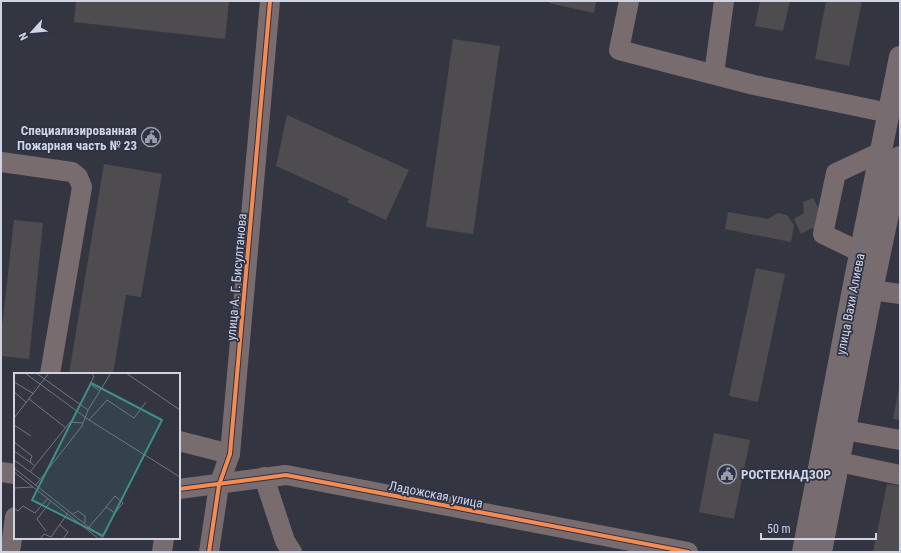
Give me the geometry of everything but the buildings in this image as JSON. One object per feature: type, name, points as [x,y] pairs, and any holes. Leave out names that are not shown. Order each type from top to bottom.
[{"type":"main road","name":"улица Вахи Алиева","points":[[822,552],[872,290],[890,155],[889,113],[900,57]]},
{"type":"main road","name":"улица Вахи Алиева","points":[[803,552],[860,252],[890,155]]},
{"type":"street","name":"улица А. Г. Бисултанова","points":[[209,552],[219,484],[230,454],[270,1]]},
{"type":"street","points":[[630,1],[619,50],[805,96],[889,113]]},
{"type":"street","points":[[714,74],[724,1]]},
{"type":"street","points":[[860,252],[823,234],[836,173],[890,155]]},
{"type":"street","points":[[1,162],[72,172],[78,177],[82,187],[50,373]]},
{"type":"street","points":[[872,290],[900,294]]},
{"type":"street","points":[[845,430],[900,440]]},
{"type":"street","points":[[180,441],[230,454]]},
{"type":"street","points":[[839,462],[900,475]]},
{"type":"street","points":[[1,472],[14,474]]},
{"type":"street","name":"Ладожская улица","points":[[180,489],[286,475],[688,552]]},
{"type":"street","points":[[264,477],[285,541],[292,552]]},
{"type":"street","points":[[8,552],[11,546],[14,524]]},
{"type":"street","points":[[162,552],[164,539]]},
{"type":"cycle path","points":[[209,552],[219,485],[230,454],[270,1]]},
{"type":"cycle path","points":[[180,489],[286,475],[688,552]]},
{"type":"place","name":"Специализированная Пожарная часть № 23","points":[[151,137]]},
{"type":"place","name":"РОСТЕХНАДЗОР","points":[[727,474]]}]
